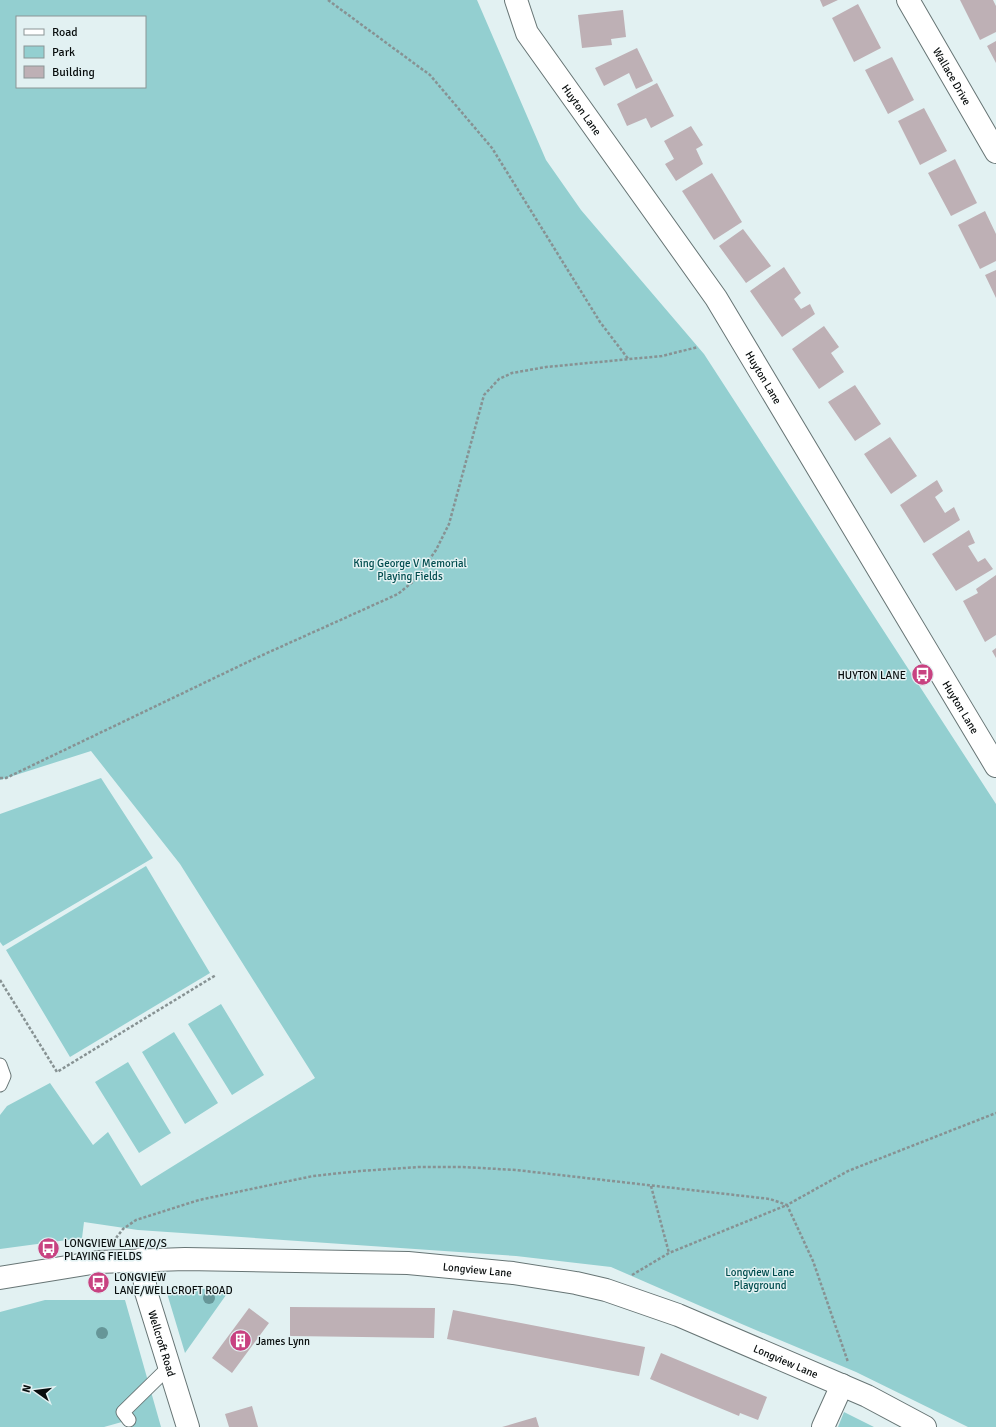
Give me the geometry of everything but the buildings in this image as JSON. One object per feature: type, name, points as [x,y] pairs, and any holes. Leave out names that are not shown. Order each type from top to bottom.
[{"type":"street","name":"Huyton Lane","points":[[516,0],[527,33],[716,298],[996,766]]},
{"type":"street","name":"Wallace Drive","points":[[908,0],[996,152]]},
{"type":"street","name":"Longview Lane","points":[[0,1278],[98,1262],[142,1260],[313,1260],[408,1263],[513,1273],[576,1283],[606,1290],[845,1375],[867,1396],[925,1427]]},
{"type":"street","name":"Wellcroft Road","points":[[142,1260],[144,1285],[188,1427]]},
{"type":"street","points":[[823,1427],[845,1375]]},
{"type":"lane","points":[[0,1065],[4,1076],[0,1085]]},
{"type":"lane","points":[[129,1420],[123,1412],[170,1366]]},
{"type":"path","points":[[328,0],[430,75],[487,142],[600,322],[629,360]]},
{"type":"path","points":[[0,778],[6,778],[256,658],[398,594],[415,580],[436,550],[449,524],[484,395],[499,379],[512,373],[546,367],[662,356],[698,347]]},
{"type":"path","points":[[0,980],[57,1072],[216,975]]},
{"type":"path","points":[[606,1290],[669,1253],[787,1205],[848,1171],[996,1113]]},
{"type":"path","points":[[98,1262],[122,1229],[136,1220],[199,1200],[313,1176],[360,1170],[419,1167],[463,1167],[516,1170],[770,1199],[787,1205],[813,1261],[846,1353],[845,1375]]},
{"type":"path","points":[[651,1185],[669,1253]]},
{"type":"green space","name":"King George V Memorial Playing Fields","points":[[0,0],[477,0],[546,160],[581,210],[704,354],[996,804],[996,1427],[968,1427],[856,1372],[611,1267],[516,1256],[138,1230],[84,1222],[82,1238],[0,1249],[0,1115],[7,1106],[50,1083],[93,1145],[108,1132],[141,1186],[315,1078],[180,864],[91,751],[0,780]]},
{"type":"green space","points":[[101,778],[153,858],[3,946],[0,942],[0,814]]},
{"type":"green space","points":[[146,866],[210,973],[70,1057],[6,950]]},
{"type":"green space","points":[[221,1004],[264,1075],[232,1095],[188,1024]]},
{"type":"green space","points":[[174,1032],[218,1103],[185,1124],[142,1052]]},
{"type":"green space","points":[[128,1062],[171,1133],[139,1153],[95,1082]]},
{"type":"green space","points":[[231,1288],[185,1353],[166,1290]]},
{"type":"green space","points":[[45,1300],[125,1300],[161,1427],[132,1427],[129,1420],[104,1427],[0,1427],[0,1312]]},
{"type":"green space","points":[[844,1412],[874,1427],[838,1427]]},
{"type":"place","name":"HUYTON LANE","points":[[922,675]]},
{"type":"place","name":"LONGVIEW LANE/O/S PLAYING FIELDS","points":[[48,1249]]},
{"type":"place","name":"LONGVIEW LANE/WELLCROFT ROAD","points":[[98,1283]]},
{"type":"place","name":"James Lynn","points":[[240,1341]]},
{"type":"park label","name":"Longview Lane Playground","points":[[760,1278]]}]
